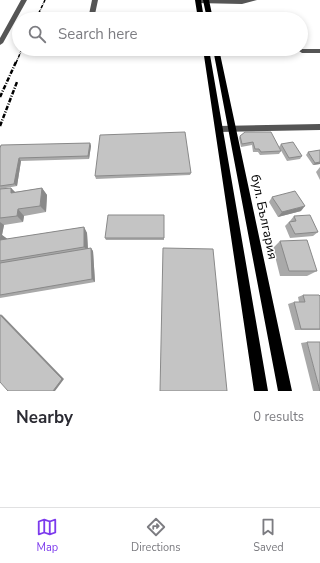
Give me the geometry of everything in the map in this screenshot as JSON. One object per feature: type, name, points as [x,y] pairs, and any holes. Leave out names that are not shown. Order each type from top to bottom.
[{"type":"main road","points":[[199,1],[200,12]]},
{"type":"main road","points":[[206,1],[209,12]]},
{"type":"main road","points":[[207,56],[261,391]]},
{"type":"main road","name":"бул. България","points":[[217,56],[285,391]]},
{"type":"street","points":[[17,12],[24,0]]},
{"type":"street","points":[[92,12],[95,0]]},
{"type":"street","points":[[199,1],[242,2],[254,0]]},
{"type":"street","points":[[0,43],[12,21]]},
{"type":"street","points":[[0,29],[6,31]]},
{"type":"street","points":[[308,52],[319,53]]},
{"type":"street","points":[[219,129],[320,127]]},
{"type":"building","points":[[185,132],[191,173],[95,176],[100,135]]},
{"type":"building","points":[[245,132],[271,132],[281,151],[261,152],[259,149],[255,149],[253,142],[242,144],[240,136]]},
{"type":"building","points":[[293,142],[302,156],[289,158],[281,144]]},
{"type":"building","points":[[90,143],[88,156],[19,158],[14,184],[0,186],[1,145]]},
{"type":"building","points":[[320,150],[320,162],[315,163],[308,152]]},
{"type":"building","points":[[11,188],[11,193],[42,188],[40,206],[18,209],[17,216],[0,218],[0,189]]},
{"type":"building","points":[[295,191],[305,206],[282,212],[272,197]]},
{"type":"building","points":[[108,215],[164,215],[164,238],[105,238]]},
{"type":"building","points":[[310,215],[318,232],[295,234],[289,222],[296,221],[294,216]]},
{"type":"building","points":[[84,227],[84,247],[0,261],[0,240]]},
{"type":"building","points":[[307,240],[317,271],[289,271],[280,241]]},
{"type":"building","points":[[91,248],[92,279],[0,295],[0,263]]},
{"type":"building","points":[[163,248],[213,249],[227,391],[160,391]]},
{"type":"building","points":[[303,295],[320,296],[320,329],[301,329],[294,302],[305,302]]},
{"type":"building","points":[[0,315],[62,379],[53,391],[8,391],[0,382]]},
{"type":"building","points":[[307,342],[320,342],[320,391]]},
{"type":"railway","points":[[39,12],[45,0]]},
{"type":"railway","points":[[16,63],[19,56]]},
{"type":"railway","points":[[0,97],[16,62]]},
{"type":"railway","points":[[0,126],[17,82]]}]
